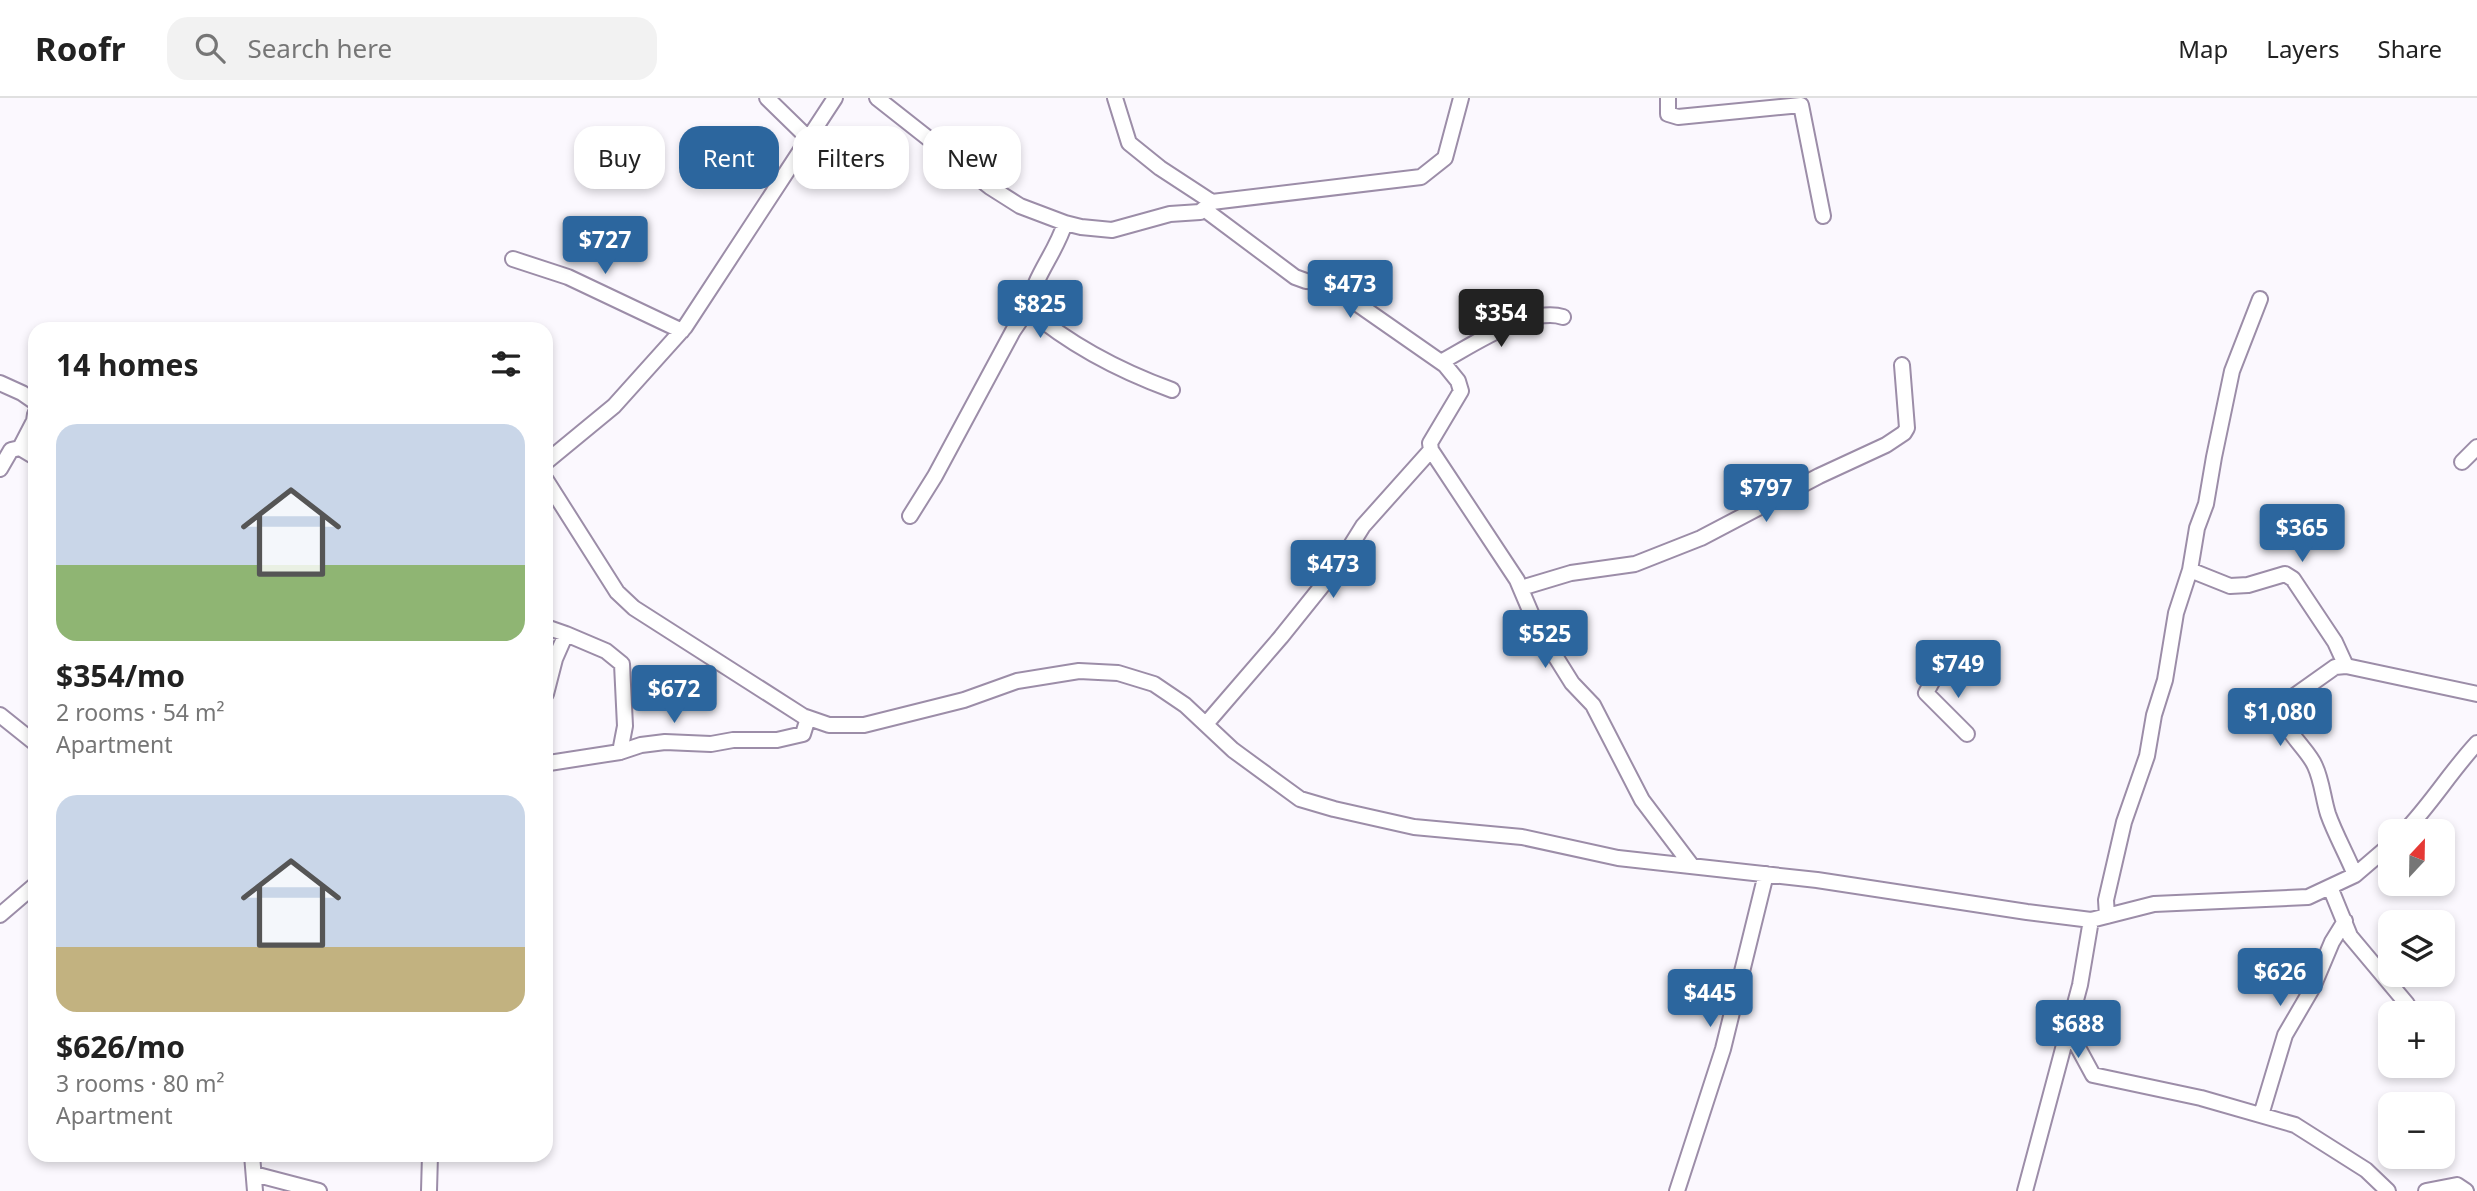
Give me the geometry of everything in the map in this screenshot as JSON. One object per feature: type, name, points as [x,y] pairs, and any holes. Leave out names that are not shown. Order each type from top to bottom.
[{"type":"street","points":[[767,98],[796,126]]},
{"type":"street","points":[[816,126],[835,98]]},
{"type":"street","points":[[877,98],[990,187],[1020,206],[1065,223],[1112,230],[1152,218],[1200,212],[1208,206],[1421,177],[1445,158],[1461,98]]},
{"type":"street","points":[[1115,98],[1129,143],[1295,277],[1306,281],[1326,282],[1441,362],[1458,381],[1461,391],[1430,443],[1431,450],[1521,588],[1537,627],[1572,683],[1593,705],[1642,800],[1692,866]]},
{"type":"street","points":[[1668,98],[1668,114],[1678,117],[1801,105],[1823,216]]},
{"type":"street","points":[[553,456],[614,406],[682,331],[793,161]]},
{"type":"street","points":[[910,516],[935,476],[1013,331],[1028,309],[1030,296],[1046,262],[1059,244],[1065,223]]},
{"type":"street","points":[[513,259],[568,277],[682,331]]},
{"type":"street","points":[[2107,916],[2106,900],[2121,835],[2147,756],[2154,715],[2165,680],[2176,613],[2190,570],[2197,528],[2206,504],[2232,371],[2260,299]]},
{"type":"street","points":[[1028,309],[1113,366],[1172,390]]},
{"type":"street","points":[[1441,362],[1500,330],[1537,317],[1553,314],[1563,317]]},
{"type":"street","points":[[1521,588],[1570,573],[1635,564],[1701,538],[1819,476],[1886,445],[1907,428],[1902,365]]},
{"type":"street","points":[[0,383],[28,397]]},
{"type":"street","points":[[20,448],[28,433]]},
{"type":"street","points":[[2462,463],[2477,447]]},
{"type":"street","points":[[0,469],[11,450],[20,448],[28,453]]},
{"type":"street","points":[[1206,724],[1338,566],[1363,526],[1431,450]]},
{"type":"street","points":[[553,491],[617,592],[635,608],[808,718],[829,725],[864,725],[964,699],[1017,681],[1079,671],[1118,673],[1154,684],[1185,705],[1244,758],[1300,799],[1311,802],[1414,827],[1522,837],[1618,858],[1766,874],[2091,920],[2154,904],[2308,897],[2355,875],[2378,855]]},
{"type":"street","points":[[2190,570],[2230,586],[2248,585],[2285,574],[2293,579],[2335,642],[2346,666]]},
{"type":"street","points":[[553,629],[606,650],[622,664],[625,726],[620,752]]},
{"type":"street","points":[[553,667],[566,634]]},
{"type":"street","points":[[2355,875],[2328,815],[2315,764],[2298,743],[2282,709],[2283,704],[2334,667],[2346,666],[2477,694]]},
{"type":"street","points":[[1939,669],[1926,693],[1967,734]]},
{"type":"street","points":[[0,715],[28,737]]},
{"type":"street","points":[[553,763],[665,742],[711,744],[733,740],[777,740],[803,734],[808,718]]},
{"type":"street","points":[[2416,819],[2453,768],[2477,743]]},
{"type":"street","points":[[1677,1191],[1723,1049],[1766,874]]},
{"type":"street","points":[[2330,887],[2350,936],[2404,1001]]},
{"type":"street","points":[[0,915],[28,891]]},
{"type":"street","points":[[2025,1191],[2080,985],[2091,920]]},
{"type":"street","points":[[2261,1115],[2286,1035],[2345,921]]},
{"type":"street","points":[[2068,1029],[2093,1075],[2201,1098],[2295,1125],[2366,1170],[2388,1191]]},
{"type":"street","points":[[253,1162],[255,1191]]},
{"type":"street","points":[[429,1191],[430,1162]]},
{"type":"street","points":[[254,1174],[319,1191]]},
{"type":"street","points":[[2426,1191],[2457,1185],[2466,1191]]}]
